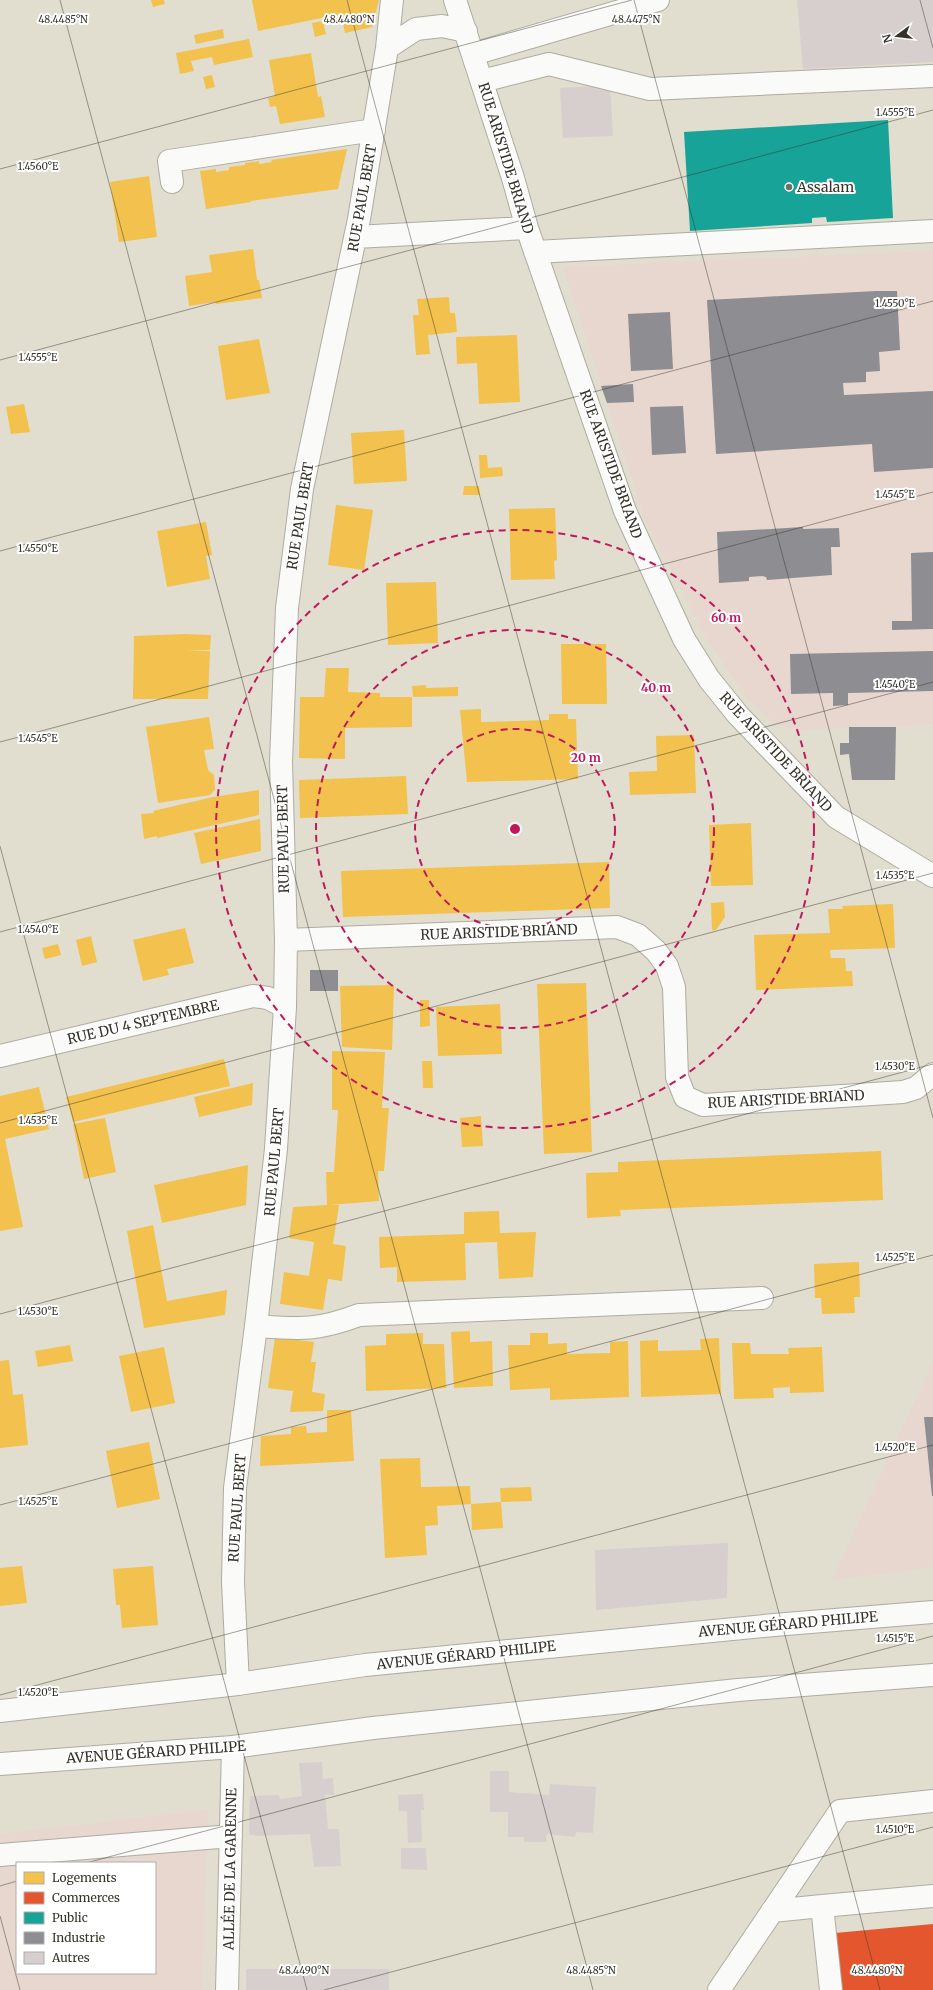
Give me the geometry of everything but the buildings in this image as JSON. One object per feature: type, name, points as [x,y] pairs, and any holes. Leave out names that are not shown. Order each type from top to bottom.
[{"type":"street","name":"RUE PAUL BERT","points":[[238,1684],[233,1582],[235,1488],[256,1326],[276,1149],[285,1007],[286,940],[282,762],[287,608],[302,489],[355,237],[387,48],[392,0]]},
{"type":"street","name":"RUE ARISTIDE BRIAND","points":[[455,0],[513,178],[527,228],[625,511],[684,639],[710,679],[738,716],[836,817],[933,876]]},
{"type":"street","points":[[473,54],[658,0]]},
{"type":"street","points":[[387,48],[416,29],[442,26],[466,31]]},
{"type":"street","points":[[482,81],[549,64],[650,89],[933,76]]},
{"type":"street","points":[[172,182],[169,161],[374,130]]},
{"type":"street","points":[[355,237],[527,228]]},
{"type":"street","points":[[535,252],[933,231]]},
{"type":"street","name":"RUE ARISTIDE BRIAND","points":[[286,940],[617,927],[638,935],[656,951],[668,966],[674,987],[677,1077],[685,1097],[703,1105],[903,1092],[916,1088],[933,1074]]},
{"type":"street","name":"RUE DU 4 SEPTEMBRE","points":[[0,1056],[252,996],[268,998],[285,1007]]},
{"type":"street","points":[[256,1326],[300,1329],[336,1324],[359,1315],[762,1298]]},
{"type":"street","name":"AVENUE GÉRARD PHILIPE","points":[[0,1711],[238,1684],[365,1665],[774,1625],[933,1612]]},
{"type":"street","name":"AVENUE GÉRARD PHILIPE","points":[[0,1764],[233,1747],[373,1728],[730,1691],[933,1675]]},
{"type":"street","name":"ALLÉE DE LA GARENNE","points":[[227,1990],[233,1747]]},
{"type":"street","points":[[719,1990],[840,1811],[933,1801]]},
{"type":"street","points":[[0,1855],[231,1836]]},
{"type":"street","points":[[772,1911],[933,1896]]},
{"type":"street","points":[[822,1906],[831,1990]]},
{"type":"shaded area","points":[[933,251],[933,724],[800,730],[775,724],[747,698],[706,638],[645,519],[563,267]]},
{"type":"shaded area","points":[[933,1362],[933,1567],[832,1580]]},
{"type":"shaded area","points":[[208,1810],[202,1990],[0,1990],[0,1834]]},
{"type":"place","name":"Assalam","points":[[789,187]]}]
